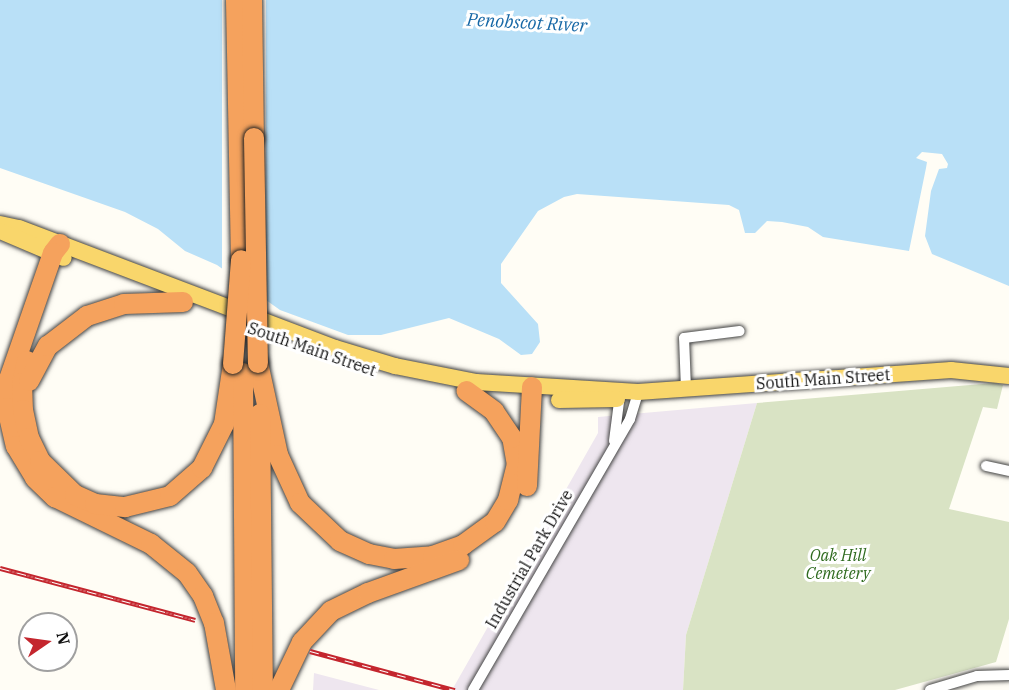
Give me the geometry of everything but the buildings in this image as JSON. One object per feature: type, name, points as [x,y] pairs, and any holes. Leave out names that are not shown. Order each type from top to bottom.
[{"type":"highway","points":[[240,2],[241,260],[263,690]]},
{"type":"highway","points":[[240,2],[245,364],[245,690]]},
{"type":"highway","points":[[61,250],[24,373],[24,419],[40,461],[68,491],[110,507],[148,504],[183,487],[213,452],[245,364]]},
{"type":"highway","points":[[61,250],[9,379],[7,408],[16,446],[35,478],[55,497],[151,544],[187,573],[203,596],[214,623],[226,690]]},
{"type":"highway","points":[[24,419],[32,371],[48,346],[67,328],[93,313],[118,305],[183,302]]},
{"type":"highway","points":[[245,364],[294,494],[328,534],[361,551],[410,559],[441,554],[463,545],[500,515],[511,492],[529,393]]},
{"type":"highway","points":[[466,391],[489,406],[503,423],[514,447],[517,465]]},
{"type":"highway","points":[[279,690],[302,642],[331,611],[368,592],[460,560],[507,526],[520,506],[527,484],[529,393]]},
{"type":"main road","name":"South Main Street","points":[[0,224],[183,302],[353,366],[466,391],[620,394],[951,370],[1009,376]]},
{"type":"main road","name":"South Main Street","points":[[0,231],[61,250],[364,357],[435,375],[529,393]]},
{"type":"street","points":[[686,389],[684,338],[740,331]]},
{"type":"street","name":"Industrial Park Drive","points":[[473,690],[613,444],[633,414],[638,392]]},
{"type":"street","name":"Industrial Park Drive","points":[[613,444],[620,394]]},
{"type":"street","points":[[986,466],[1009,471]]},
{"type":"street","points":[[930,690],[978,676],[1009,675]]},
{"type":"shaded area","points":[[757,403],[686,635],[683,690],[452,690],[598,433],[598,417]]},
{"type":"shaded area","points":[[314,673],[379,690],[313,690]]},
{"type":"green space","name":"Oak Hill Cemetery","points":[[994,383],[1003,385],[997,409],[983,407],[949,509],[1009,522],[1009,619],[996,662],[895,690],[683,690],[686,635],[757,403]]},
{"type":"water","name":"Penobscot River","points":[[0,0],[1009,0],[1009,286],[932,254],[925,236],[931,191],[939,169],[947,168],[948,164],[942,154],[922,152],[916,158],[927,162],[909,251],[823,237],[808,227],[782,222],[767,221],[755,233],[745,233],[739,210],[729,205],[577,194],[564,197],[538,211],[501,264],[501,283],[538,324],[540,342],[532,354],[521,355],[499,339],[449,318],[381,335],[348,335],[280,310],[217,265],[185,251],[158,229],[125,212],[0,168]]},
{"type":"pier","points":[[222,0],[266,0],[266,278],[222,278]]},
{"type":"railway","points":[[0,568],[195,620]]},
{"type":"railway","points":[[310,651],[455,690]]}]
